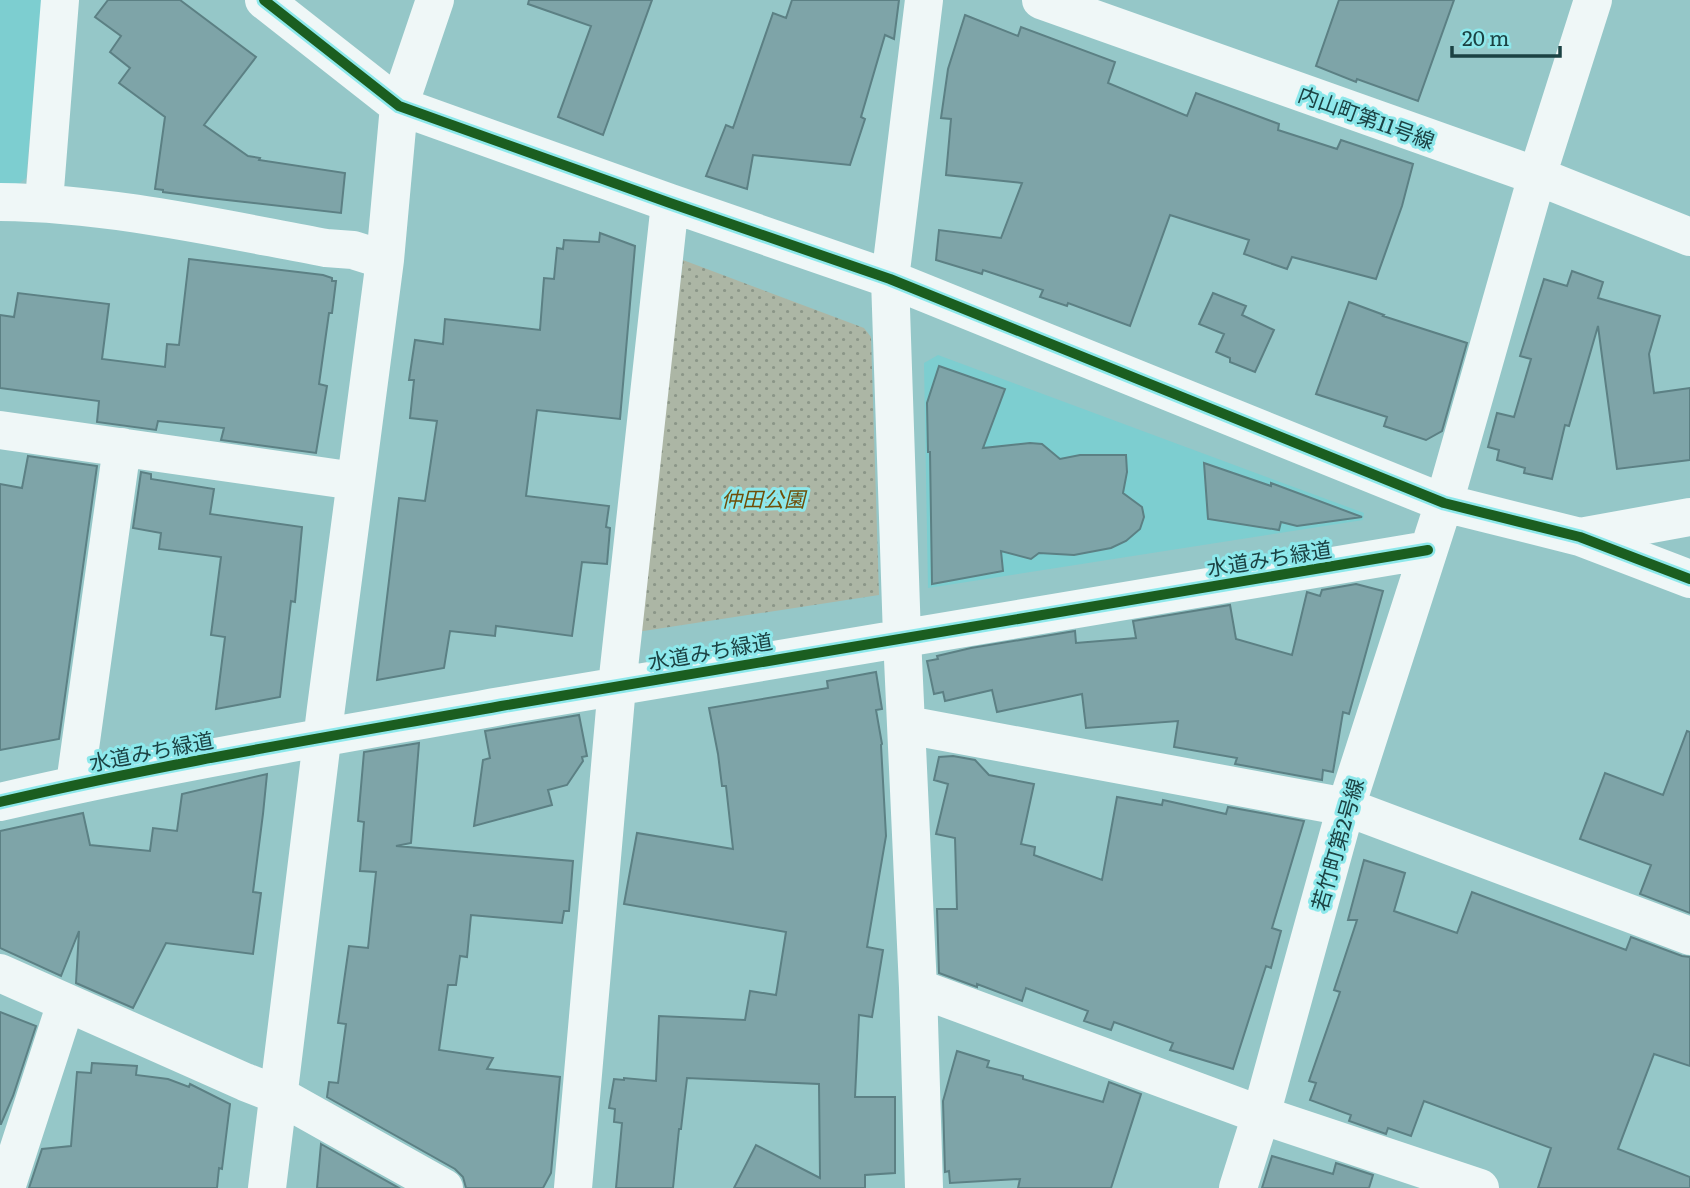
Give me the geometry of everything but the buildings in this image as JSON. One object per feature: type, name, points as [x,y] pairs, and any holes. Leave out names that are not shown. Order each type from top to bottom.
[{"type":"street","points":[[44,202],[60,0]]},
{"type":"street","points":[[264,0],[399,106],[890,279],[1444,503],[1580,537],[1690,579]]},
{"type":"street","points":[[267,1188],[322,738],[385,260],[399,106],[435,0]]},
{"type":"street","points":[[924,0],[890,279],[924,1188]]},
{"type":"street","name":"内山町第11号線","points":[[1041,0],[1538,176],[1690,237]]},
{"type":"street","name":"若竹町第2号線","points":[[1238,1188],[1261,1115],[1346,807],[1444,503],[1538,176],[1592,0]]},
{"type":"street","points":[[0,202],[44,202],[165,219],[326,248],[353,250],[385,260]]},
{"type":"street","points":[[573,1188],[617,686],[670,203]]},
{"type":"street","points":[[0,430],[355,481]]},
{"type":"street","points":[[75,784],[121,447]]},
{"type":"street","points":[[1580,537],[1690,517]]},
{"type":"street","name":"水道みち緑道","points":[[0,802],[75,784],[291,743],[902,637],[1429,550]]},
{"type":"street","points":[[907,725],[1346,807],[1690,936]]},
{"type":"street","points":[[0,973],[278,1095],[444,1188]]},
{"type":"street","points":[[918,988],[1261,1115],[1480,1188]]},
{"type":"street","points":[[6,1188],[66,1003]]},
{"type":"shaded area","points":[[0,0],[42,0],[26,178],[16,186],[0,184]]},
{"type":"shaded area","points":[[938,355],[1364,513],[1363,520],[928,588],[924,363]]},
{"type":"green space","name":"仲田公園","points":[[683,260],[864,328],[871,337],[879,595],[637,632]]},
{"type":"cycle path","points":[[264,0],[399,106],[890,279],[1444,503],[1580,537],[1690,579]]},
{"type":"cycle path","points":[[0,802],[187,762],[313,739],[849,646],[1428,550]]}]
